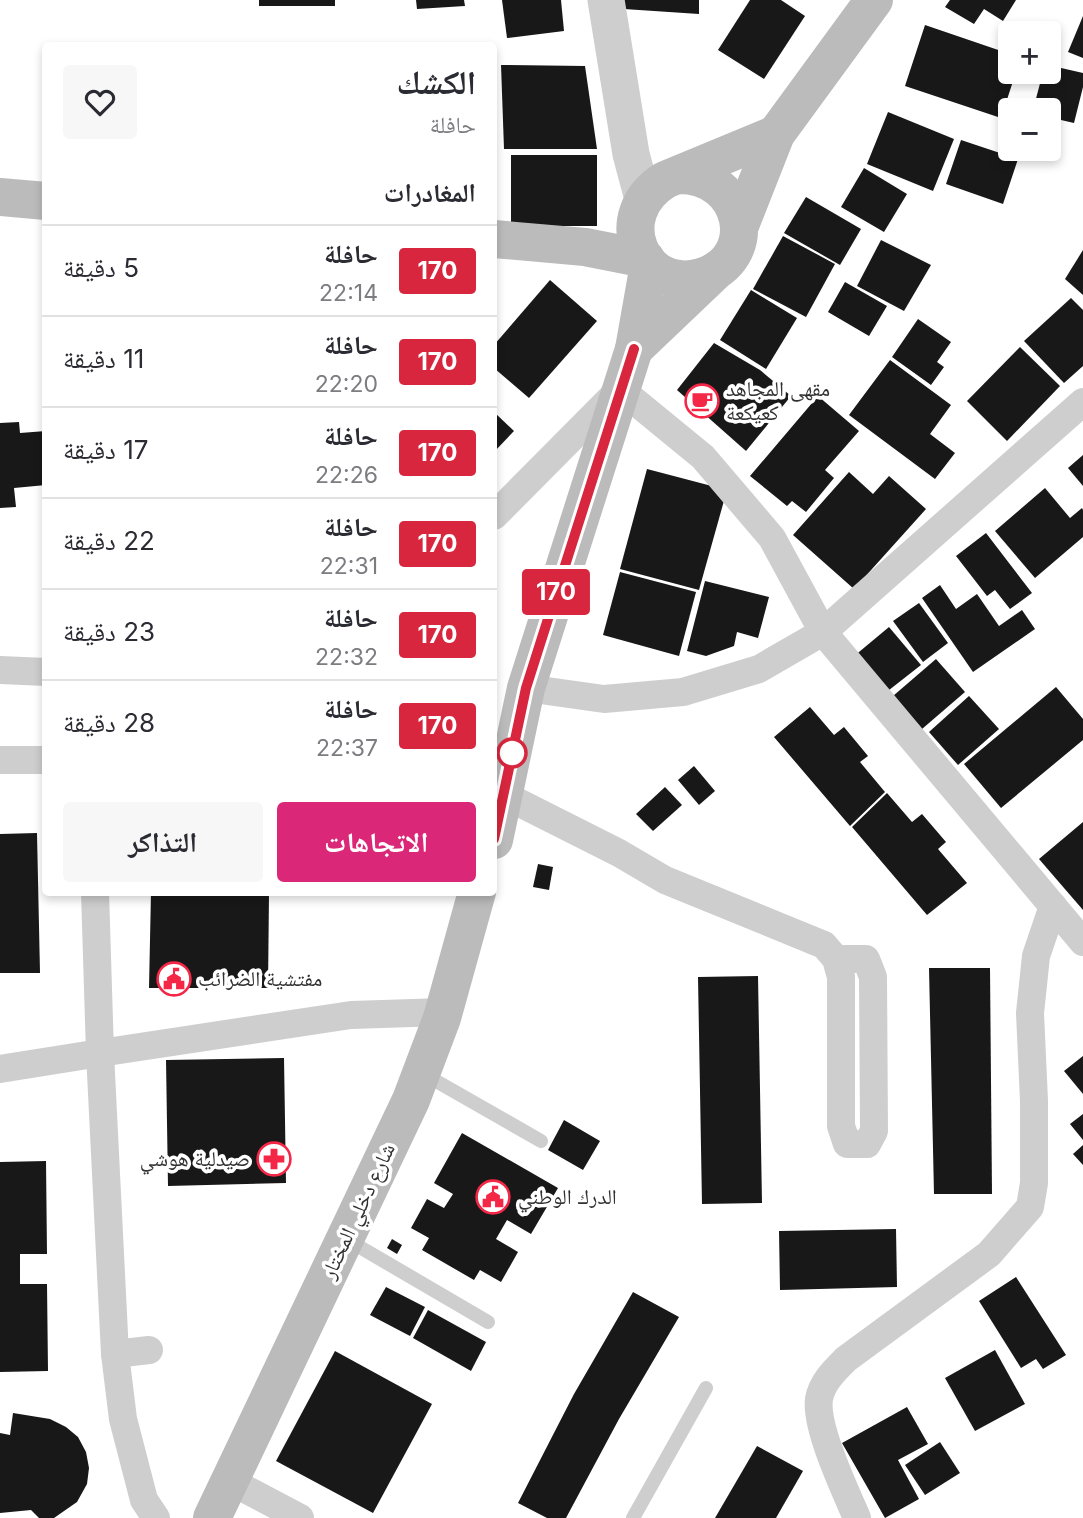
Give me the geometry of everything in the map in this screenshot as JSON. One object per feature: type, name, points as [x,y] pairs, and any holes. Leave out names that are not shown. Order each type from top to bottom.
[{"type":"main road","points":[[634,349],[721,266],[734,249],[739,228],[776,134],[874,0]]},
{"type":"main road","points":[[585,247],[643,199],[653,187],[776,134]]},
{"type":"main road","points":[[680,176],[705,178],[726,193],[733,204],[739,228]]},
{"type":"main road","points":[[0,197],[42,201]]},
{"type":"main road","points":[[643,199],[636,215],[634,232],[639,249],[648,261],[666,275],[685,279],[704,276],[721,266]]},
{"type":"main road","points":[[497,239],[585,247],[648,261]]},
{"type":"main road","points":[[497,821],[526,688],[634,349],[648,261]]},
{"type":"main road","name":"شارع دخلي المختار","points":[[212,1518],[411,1100],[444,1012],[476,896]]},
{"type":"street","points":[[607,0],[631,154],[643,199]]},
{"type":"street","points":[[631,154],[680,176]]},
{"type":"street","points":[[497,513],[620,389],[703,457],[772,538],[823,632],[1083,942]]},
{"type":"street","points":[[526,688],[604,699],[683,692],[759,669],[823,632],[1083,402]]},
{"type":"street","points":[[0,670],[42,672]]},
{"type":"street","points":[[0,760],[42,760]]},
{"type":"street","points":[[502,794],[619,853],[665,880],[824,945],[836,960],[841,977],[841,1126],[847,1144],[867,1144],[874,1131],[873,977],[866,960],[836,960]]},
{"type":"street","points":[[95,896],[114,1354],[123,1419],[144,1500],[152,1515]]},
{"type":"street","points":[[857,1518],[819,1416],[819,1397],[828,1378],[846,1359],[989,1254],[1030,1207],[1034,1184],[1034,1101],[1030,1013],[1035,957],[1053,906]]},
{"type":"street","points":[[0,1069],[339,1017],[444,1012]]},
{"type":"street","points":[[114,1354],[149,1350]]},
{"type":"street","points":[[230,1481],[300,1518]]},
{"type":"lane","points":[[421,1072],[541,1141]]},
{"type":"lane","points":[[345,1238],[488,1322]]},
{"type":"lane","points":[[633,1518],[706,1388]]},
{"type":"building","points":[[259,0],[335,0],[335,6],[259,6]]},
{"type":"building","points":[[416,0],[464,0],[465,6],[417,9]]},
{"type":"building","points":[[502,0],[561,0],[564,31],[507,38]]},
{"type":"building","points":[[624,0],[699,0],[699,14],[624,9]]},
{"type":"building","points":[[750,0],[781,0],[805,16],[764,79],[718,50]]},
{"type":"building","points":[[950,0],[1016,0],[1003,21],[984,9],[974,24],[945,7]]},
{"type":"building","points":[[1083,16],[1083,58],[1068,52]]},
{"type":"building","points":[[925,25],[998,50],[998,84],[1012,84],[1008,98],[998,98],[998,117],[905,86]]},
{"type":"building","points":[[501,65],[585,66],[597,149],[504,149]]},
{"type":"building","points":[[1061,68],[1083,73],[1083,87],[1074,123],[1061,120],[1061,98],[1036,98],[1040,84],[1061,84]]},
{"type":"building","points":[[888,112],[954,139],[933,191],[867,164]]},
{"type":"building","points":[[961,140],[998,152],[998,161],[1017,161],[1003,204],[946,184]]},
{"type":"building","points":[[511,155],[597,155],[597,226],[511,226]]},
{"type":"building","points":[[864,168],[907,194],[884,232],[841,207]]},
{"type":"building","points":[[806,197],[861,229],[840,265],[784,233]]},
{"type":"building","points":[[783,236],[835,264],[806,317],[753,289]]},
{"type":"building","points":[[881,240],[931,265],[904,311],[857,286]]},
{"type":"building","points":[[1083,250],[1083,295],[1065,279]]},
{"type":"building","points":[[550,280],[597,321],[529,398],[497,371],[497,342]]},
{"type":"building","points":[[845,282],[887,306],[869,336],[828,312]]},
{"type":"building","points":[[751,290],[797,318],[766,369],[720,340]]},
{"type":"building","points":[[1071,298],[1083,310],[1083,366],[1064,383],[1024,341]]},
{"type":"building","points":[[918,319],[951,342],[937,362],[944,367],[931,385],[892,357]]},
{"type":"building","points":[[714,343],[760,370],[791,396],[746,451],[677,390]]},
{"type":"building","points":[[1020,347],[1060,386],[1007,441],[967,401]]},
{"type":"building","points":[[890,360],[951,405],[930,434],[955,453],[935,479],[849,415]]},
{"type":"building","points":[[818,396],[859,431],[825,470],[834,478],[806,512],[792,501],[787,506],[750,476]]},
{"type":"building","points":[[497,415],[514,431],[497,449]]},
{"type":"building","points":[[19,422],[20,433],[42,431],[42,485],[14,488],[16,507],[0,508],[0,423]]},
{"type":"building","points":[[1083,455],[1083,486],[1068,468]]},
{"type":"building","points":[[647,469],[727,490],[699,590],[620,569]]},
{"type":"building","points":[[849,472],[873,494],[889,476],[926,509],[854,589],[793,535]]},
{"type":"building","points":[[1045,488],[1070,518],[1082,508],[1083,537],[1035,578],[995,531]]},
{"type":"building","points":[[986,533],[1032,593],[1010,609],[995,590],[987,596],[956,556]]},
{"type":"building","points":[[620,572],[696,592],[679,656],[603,635]]},
{"type":"building","points":[[705,581],[769,597],[758,638],[737,632],[734,646],[706,656],[687,651]]},
{"type":"building","points":[[940,585],[956,609],[977,594],[999,626],[1022,610],[1035,629],[973,672],[922,598]]},
{"type":"building","points":[[919,603],[948,643],[923,662],[893,621]]},
{"type":"building","points":[[889,627],[921,665],[884,694],[853,657]]},
{"type":"building","points":[[936,659],[965,692],[922,729],[893,696]]},
{"type":"building","points":[[1056,687],[1083,719],[1083,740],[1001,808],[964,764]]},
{"type":"building","points":[[969,696],[999,729],[958,765],[929,732]]},
{"type":"building","points":[[810,707],[834,735],[844,727],[868,756],[860,762],[885,792],[850,826],[774,737]]},
{"type":"building","points":[[694,766],[715,791],[699,805],[678,780]]},
{"type":"building","points":[[665,787],[682,805],[653,831],[636,814]]},
{"type":"building","points":[[887,793],[912,822],[922,814],[946,842],[938,849],[967,883],[927,915],[852,827]]},
{"type":"building","points":[[1083,822],[1083,910],[1039,859]]},
{"type":"building","points":[[37,833],[40,973],[0,973],[0,834]]},
{"type":"building","points":[[538,864],[553,867],[549,890],[533,887]]},
{"type":"building","points":[[151,896],[269,896],[268,988],[149,988]]},
{"type":"building","points":[[929,968],[990,968],[992,1194],[934,1194]]},
{"type":"building","points":[[758,976],[762,1203],[702,1204],[698,977]]},
{"type":"building","points":[[1083,1056],[1083,1094],[1064,1071]]},
{"type":"building","points":[[284,1058],[286,1183],[168,1186],[166,1060]]},
{"type":"building","points":[[1083,1114],[1083,1140],[1070,1124]]},
{"type":"building","points":[[564,1120],[600,1141],[583,1170],[548,1150]]},
{"type":"building","points":[[462,1133],[558,1188],[531,1234],[507,1220],[496,1239],[518,1252],[501,1282],[480,1270],[474,1280],[422,1250],[429,1238],[411,1228],[427,1199],[444,1208],[453,1194],[434,1183]]},
{"type":"building","points":[[1083,1145],[1083,1165],[1073,1154]]},
{"type":"building","points":[[46,1161],[47,1254],[20,1254],[20,1284],[47,1284],[48,1371],[0,1372],[0,1162]]},
{"type":"building","points":[[896,1229],[897,1287],[780,1290],[779,1231]]},
{"type":"building","points":[[392,1239],[402,1245],[397,1254],[387,1248]]},
{"type":"building","points":[[1016,1277],[1066,1355],[1043,1369],[1036,1359],[1021,1368],[979,1301]]},
{"type":"building","points":[[386,1287],[425,1307],[410,1336],[370,1315]]},
{"type":"building","points":[[633,1292],[679,1317],[619,1419],[566,1518],[547,1518],[518,1503],[574,1394]]},
{"type":"building","points":[[428,1310],[486,1342],[471,1371],[413,1338]]},
{"type":"building","points":[[995,1350],[1025,1404],[975,1431],[945,1378]]},
{"type":"building","points":[[335,1351],[432,1404],[373,1513],[276,1461]]},
{"type":"building","points":[[907,1407],[928,1444],[898,1460],[919,1499],[885,1518],[842,1443]]},
{"type":"building","points":[[13,1413],[50,1419],[66,1427],[78,1437],[86,1452],[89,1468],[87,1484],[77,1502],[54,1518],[39,1518],[31,1510],[0,1513],[0,1433],[10,1435]]},
{"type":"building","points":[[940,1442],[960,1473],[925,1495],[905,1465]]},
{"type":"building","points":[[757,1446],[803,1471],[776,1518],[715,1518]]},
{"type":"bus line","name":"170","points":[[497,822],[526,688],[634,349]]},
{"type":"place","name":"مقهى المجاهد كعيكعة","points":[[702,401]]},
{"type":"place","name":"مفتشية الضرائب","points":[[174,979]]},
{"type":"place","name":"صيدلية هوشي","points":[[274,1159]]},
{"type":"place","name":"الدرك الوطني","points":[[493,1197]]}]
